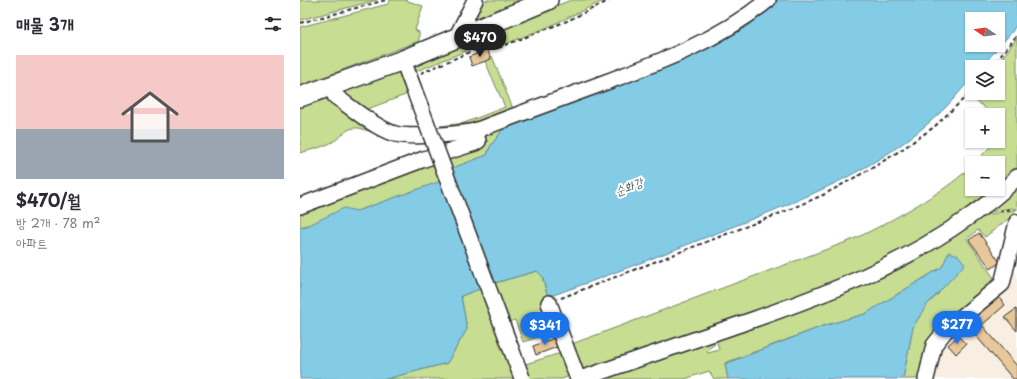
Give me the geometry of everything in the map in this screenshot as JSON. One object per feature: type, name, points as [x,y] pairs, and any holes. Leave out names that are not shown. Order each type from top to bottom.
[{"type":"main road","points":[[300,97],[402,60],[548,0]]},
{"type":"street","points":[[456,38],[475,0]]},
{"type":"street","points":[[332,85],[335,96],[384,129],[394,134],[403,136],[462,134],[475,131],[649,66],[687,50],[726,30],[768,0]]},
{"type":"street","points":[[402,60],[522,379]]},
{"type":"street","points":[[300,206],[424,159],[475,143],[478,141],[475,131]]},
{"type":"street","points":[[550,303],[579,379],[728,328],[854,282],[910,254],[953,229],[1002,192],[1017,177]]},
{"type":"street","points":[[926,379],[934,345],[946,330],[1002,284],[1017,222]]},
{"type":"path","points":[[300,23],[386,0]]},
{"type":"path","points":[[411,83],[486,45],[498,48],[566,22],[610,0]]},
{"type":"path","points":[[997,60],[1017,35]]},
{"type":"path","points":[[550,303],[781,213],[827,193],[901,150],[934,126],[965,97]]},
{"type":"shaded area","points":[[1008,261],[1009,265],[1017,274],[1017,379],[921,379],[934,339],[994,278]]},
{"type":"green space","points":[[300,0],[377,0],[300,20]]},
{"type":"green space","points":[[390,0],[405,0],[423,6],[415,30],[419,32],[419,41],[300,86],[300,27],[388,4]]},
{"type":"green space","points":[[480,0],[527,0],[480,19],[476,19],[474,16]]},
{"type":"green space","points":[[571,0],[605,0],[548,27],[498,47],[488,42],[412,73],[411,70],[415,61]]},
{"type":"green space","points":[[706,37],[467,130],[438,129],[440,126],[464,123],[505,107],[484,59],[492,56],[513,109]]},
{"type":"green space","points":[[1017,38],[1017,171],[1005,183],[1005,156],[981,156],[989,148],[1005,148],[1005,108],[985,108],[974,100],[1005,100],[1005,60],[1000,60]]},
{"type":"green space","points":[[398,72],[408,94],[362,111],[341,96],[342,90]]},
{"type":"green space","points":[[325,99],[332,100],[413,143],[406,143],[359,128],[354,128],[348,130],[338,139],[330,143],[300,153],[300,103]]},
{"type":"green space","points":[[504,128],[490,147],[487,155],[443,172],[442,181],[357,211],[300,227],[300,209],[410,168],[487,142],[485,133]]},
{"type":"green space","points":[[965,172],[965,196],[990,196],[946,227],[913,246],[845,279],[773,307],[580,374],[569,345],[857,238],[934,195]]},
{"type":"green space","points":[[1017,183],[1017,210],[1011,208],[986,213],[1005,196]]},
{"type":"green space","points":[[1014,210],[1016,213],[985,237],[978,230],[967,239],[994,278],[961,312],[921,379],[903,379],[913,327],[926,306],[939,293],[949,253],[942,267],[865,314],[823,326],[725,363],[728,379],[714,379],[709,371],[685,379],[595,379],[714,339],[715,344],[708,349],[707,352],[719,350],[716,338],[979,216]]},
{"type":"green space","points":[[537,271],[542,276],[557,331],[523,342],[515,320],[504,324],[518,379],[386,379],[447,363],[467,329],[461,296],[498,282]]},
{"type":"green space","points":[[564,352],[572,375],[562,379],[527,379],[522,365]]},
{"type":"water","name":"순화강","points":[[778,0],[1017,0],[1017,23],[1005,40],[1005,12],[965,12],[965,52],[994,52],[987,60],[965,60],[965,85],[944,109],[919,131],[866,167],[777,209],[612,274],[548,297],[542,276],[537,271],[498,282],[461,296],[467,329],[447,363],[386,379],[300,379],[300,227],[307,226],[344,208],[357,211],[441,181],[442,172],[487,155],[490,147],[504,128],[607,87],[674,64],[755,19]]},
{"type":"water","points":[[949,252],[958,255],[965,264],[926,306],[913,327],[903,379],[728,379],[725,364],[823,326],[865,314],[942,267]]},
{"type":"building","points":[[487,49],[491,59],[472,66],[469,57]]},
{"type":"building","points":[[979,233],[1000,262],[991,269],[969,240]]},
{"type":"building","points":[[997,295],[1005,305],[982,325],[1017,366],[1017,379],[1013,379],[965,323]]},
{"type":"building","points":[[1016,309],[1017,311],[1017,331],[1005,317]]},
{"type":"building","points":[[958,336],[966,344],[956,354],[948,345]]},
{"type":"building","points":[[554,338],[557,347],[536,355],[533,346]]}]
